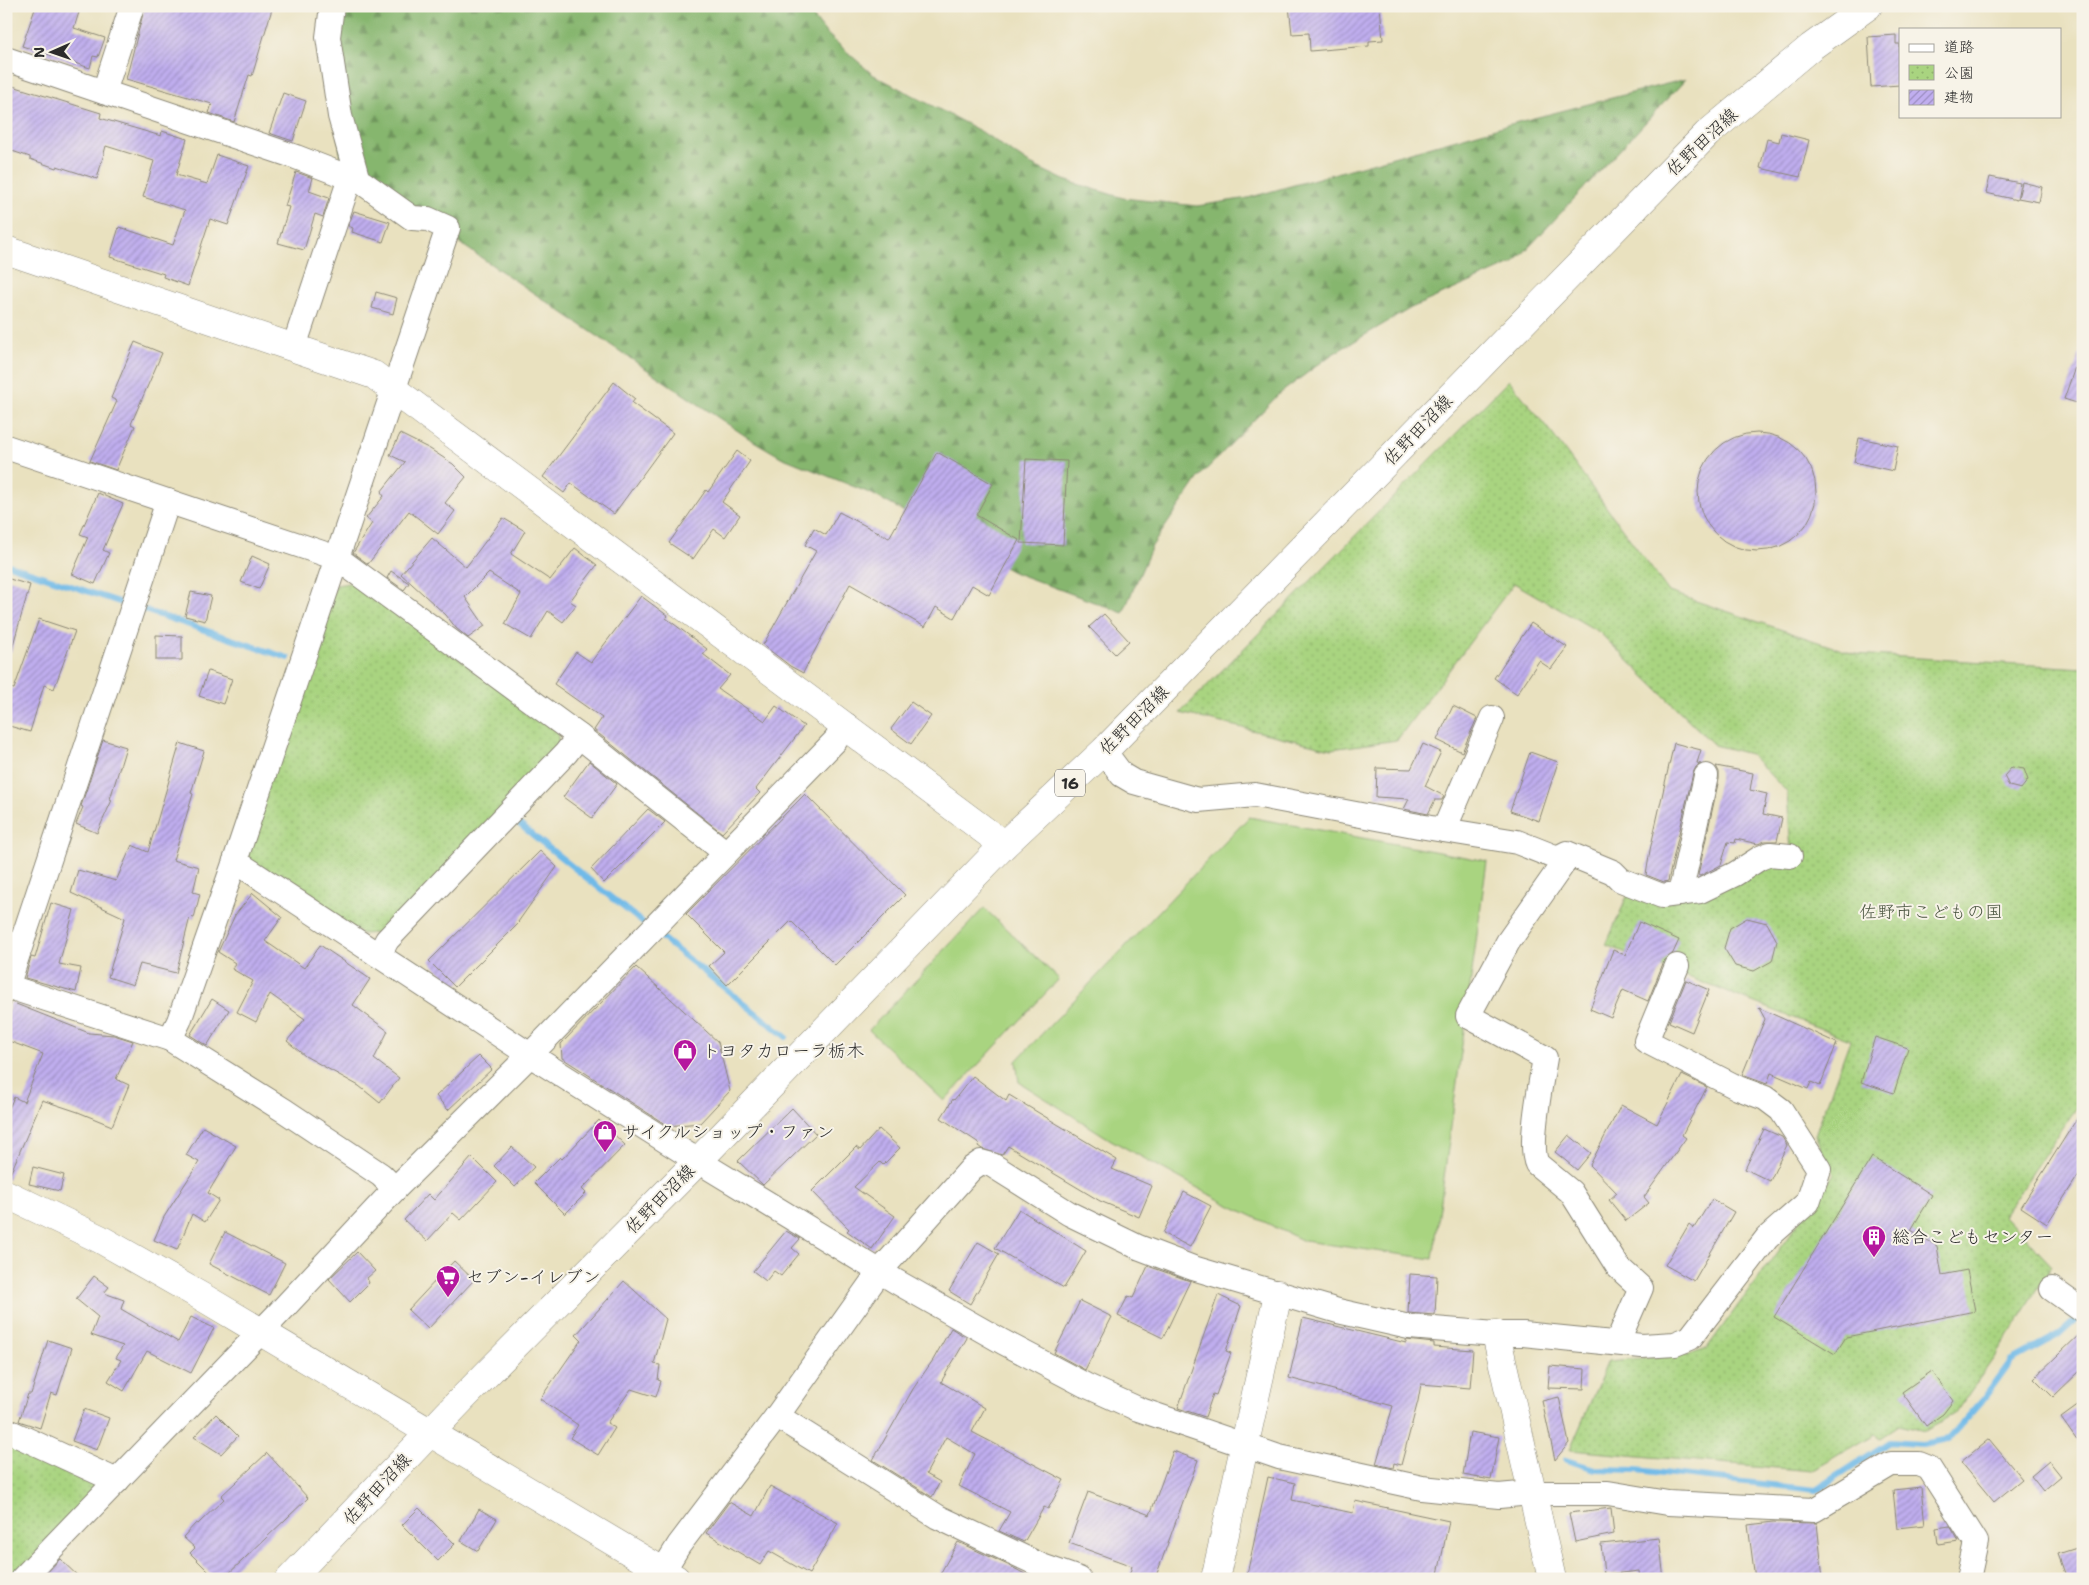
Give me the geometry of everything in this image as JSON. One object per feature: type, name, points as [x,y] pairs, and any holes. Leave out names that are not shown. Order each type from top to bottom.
[{"type":"street","points":[[104,92],[132,6]]},
{"type":"street","points":[[294,347],[354,180],[340,116],[328,37],[332,6]]},
{"type":"street","name":"佐野田沼線","points":[[290,1579],[1004,845],[1104,751],[1707,134],[1811,47],[1868,6]]},
{"type":"street","points":[[6,59],[296,157],[354,180],[412,218],[428,219],[448,228],[235,862],[179,1021],[170,1039]]},
{"type":"street","points":[[6,250],[374,374],[846,725],[1004,845]]},
{"type":"street","points":[[6,447],[337,558],[579,736],[726,853]]},
{"type":"street","points":[[168,501],[7,987],[170,1039],[285,1111],[373,1170],[395,1190]]},
{"type":"street","points":[[1444,830],[1492,718]]},
{"type":"street","points":[[22,1579],[261,1332],[395,1190],[530,1055],[835,741],[846,725]]},
{"type":"street","points":[[379,955],[387,940],[566,753],[579,736]]},
{"type":"street","points":[[1104,751],[1122,775],[1134,782],[1198,800],[1255,795],[1518,842],[1565,862],[1508,942],[1468,1016],[1545,1058],[1534,1136],[1534,1158],[1537,1164],[1571,1192],[1618,1267],[1641,1288],[1617,1344]]},
{"type":"street","points":[[1680,894],[1706,776]]},
{"type":"street","points":[[1557,858],[1567,853],[1613,872],[1621,880],[1662,896],[1700,891],[1770,854],[1790,856]]},
{"type":"street","points":[[235,862],[530,1055],[698,1161],[880,1271],[1003,1342],[1084,1385],[1138,1409],[1279,1457],[1422,1488],[1499,1496],[1531,1493],[1608,1493],[1668,1503],[1814,1510],[1891,1464],[1919,1464],[1929,1468],[1976,1542],[1968,1579]]},
{"type":"street","points":[[6,1194],[100,1239],[261,1332],[480,1461],[666,1576],[679,1546],[777,1416],[880,1271],[971,1169],[980,1162],[992,1165],[1070,1214],[1138,1247],[1193,1268],[1338,1311],[1409,1327],[1496,1334],[1522,1334],[1617,1344],[1661,1346],[1675,1344],[1690,1338],[1767,1238],[1808,1202],[1819,1170],[1781,1110],[1765,1098],[1738,1088],[1646,1041],[1677,966]]},
{"type":"street","points":[[2052,1289],[2083,1311]]},
{"type":"street","points":[[1215,1579],[1278,1294]]},
{"type":"street","points":[[1496,1334],[1552,1579]]},
{"type":"street","points":[[777,1416],[938,1517],[1042,1566],[1078,1579]]},
{"type":"street","points":[[6,1430],[117,1481]]},
{"type":"green space","points":[[343,6],[805,6],[826,33],[872,74],[982,132],[1028,163],[1064,180],[1123,198],[1197,206],[1248,198],[1499,127],[1686,79],[1514,263],[1411,308],[1331,355],[1278,395],[1200,476],[1152,546],[1123,613],[1013,572],[872,494],[781,457],[747,437],[341,163],[334,69]]},
{"type":"green space","name":"佐野市こどもの国","points":[[1509,380],[1553,435],[1669,592],[1854,654],[2083,668],[2083,1098],[2004,1215],[2052,1266],[2000,1349],[1954,1415],[1925,1431],[1899,1425],[1880,1438],[1875,1434],[1812,1471],[1570,1450],[1608,1361],[1689,1354],[1707,1348],[1834,1174],[1815,1135],[1850,1040],[1606,945],[1629,892],[1665,903],[1791,852],[1787,792],[1750,754],[1714,745],[1599,632],[1514,583],[1397,740],[1331,749],[1180,713]]},
{"type":"green space","points":[[356,582],[558,732],[559,749],[382,933],[362,934],[253,866],[245,847],[336,585]]},
{"type":"green space","points":[[1249,817],[1487,861],[1433,1259],[1304,1241],[1225,1203],[1111,1140],[1019,1082],[1016,1061]]},
{"type":"green space","points":[[984,908],[1059,979],[944,1101],[869,1030]]},
{"type":"green space","points":[[6,1430],[117,1481],[22,1579],[6,1579]]},
{"type":"building","points":[[36,6],[81,6],[74,28],[105,38],[98,57],[93,56],[90,68],[22,46]]},
{"type":"building","points":[[145,6],[262,6],[272,9],[252,76],[249,75],[234,122],[209,113],[212,104],[126,79]]},
{"type":"building","points":[[1289,6],[1380,6],[1383,40],[1369,41],[1369,46],[1310,51],[1309,33],[1292,34]]},
{"type":"building","points":[[1896,35],[1896,44],[1899,44],[1899,85],[1871,87],[1868,37]]},
{"type":"building","points":[[6,84],[101,113],[100,118],[161,136],[162,131],[187,139],[176,175],[207,184],[217,155],[249,166],[228,225],[210,219],[188,286],[163,277],[164,274],[110,257],[119,227],[173,245],[185,210],[143,197],[154,161],[106,146],[97,179],[57,166],[56,168],[6,149]]},
{"type":"building","points":[[283,93],[306,101],[293,141],[269,133]]},
{"type":"building","points":[[1781,133],[1809,140],[1800,177],[1760,168],[1767,139],[1779,142]]},
{"type":"building","points":[[296,172],[313,178],[309,191],[329,198],[323,217],[315,214],[304,250],[278,243],[289,207],[285,206]]},
{"type":"building","points":[[1990,177],[2020,183],[2017,200],[1986,193]]},
{"type":"building","points":[[2022,182],[2042,187],[2039,202],[2018,198]]},
{"type":"building","points":[[354,211],[390,222],[383,242],[352,232],[353,228],[348,226]]},
{"type":"building","points":[[376,292],[397,298],[393,314],[372,308]]},
{"type":"building","points":[[135,342],[162,353],[131,424],[135,426],[116,470],[90,461],[117,401],[111,398]]},
{"type":"building","points":[[2080,353],[2083,354],[2083,405],[2064,399]]},
{"type":"building","points":[[614,382],[635,399],[632,403],[673,433],[614,514],[571,483],[564,493],[543,477]]},
{"type":"building","points":[[1757,433],[1780,437],[1799,450],[1812,469],[1816,492],[1812,515],[1799,534],[1780,547],[1757,551],[1734,547],[1715,534],[1702,515],[1698,492],[1702,469],[1715,450],[1734,437]]},
{"type":"building","points":[[400,434],[430,449],[453,464],[466,477],[445,503],[455,511],[438,534],[409,511],[368,564],[353,553],[372,523],[366,518],[384,496],[381,492],[405,462],[390,455]]},
{"type":"building","points":[[1859,438],[1898,446],[1893,471],[1854,462]]},
{"type":"building","points":[[737,451],[750,461],[722,502],[740,515],[725,537],[714,529],[693,559],[669,543],[706,490],[708,492]]},
{"type":"building","points":[[937,452],[993,484],[976,515],[1019,540],[989,595],[972,585],[954,618],[936,607],[925,627],[850,584],[803,673],[790,666],[763,645],[816,551],[805,545],[814,528],[826,535],[839,512],[889,538]]},
{"type":"building","points":[[1026,459],[1067,461],[1063,545],[1021,543]]},
{"type":"building","points":[[98,493],[123,504],[103,550],[109,553],[95,584],[72,574],[88,537],[80,534]]},
{"type":"building","points":[[503,518],[525,531],[511,554],[550,580],[575,548],[597,565],[570,601],[576,605],[563,622],[548,611],[531,639],[505,624],[521,594],[489,573],[465,597],[485,626],[468,638],[401,574],[432,538],[466,567]]},
{"type":"building","points":[[252,556],[270,564],[259,589],[241,582]]},
{"type":"building","points":[[391,571],[409,583],[404,590],[387,578]]},
{"type":"building","points":[[6,578],[30,585],[11,652],[6,651]]},
{"type":"building","points":[[191,592],[211,596],[205,621],[185,616]]},
{"type":"building","points":[[641,596],[668,616],[666,618],[707,649],[703,654],[730,675],[718,689],[765,721],[776,706],[804,726],[756,789],[760,793],[722,833],[594,730],[602,718],[554,684],[576,652],[591,662]]},
{"type":"building","points":[[1104,614],[1129,641],[1115,654],[1089,627]]},
{"type":"building","points":[[39,619],[75,631],[54,689],[44,685],[30,732],[6,725],[6,699],[10,688],[14,689]]},
{"type":"building","points":[[1531,623],[1567,647],[1551,669],[1539,661],[1517,694],[1494,678]]},
{"type":"building","points":[[156,635],[182,636],[182,660],[156,660]]},
{"type":"building","points":[[208,671],[232,679],[223,704],[199,696]]},
{"type":"building","points":[[911,702],[931,716],[911,744],[891,729]]},
{"type":"building","points":[[1453,706],[1477,718],[1462,752],[1437,740]]},
{"type":"building","points":[[103,740],[126,747],[110,799],[112,800],[97,833],[76,824]]},
{"type":"building","points":[[180,743],[204,751],[173,860],[199,867],[193,892],[200,894],[194,918],[190,917],[176,973],[140,964],[133,985],[108,977],[125,918],[71,893],[78,870],[116,881],[132,845],[148,852]]},
{"type":"building","points":[[1674,743],[1701,750],[1697,763],[1701,764],[1696,767],[1693,773],[1668,881],[1664,882],[1646,875]]},
{"type":"building","points":[[1423,744],[1441,752],[1425,786],[1444,796],[1442,800],[1435,800],[1428,814],[1404,809],[1409,799],[1376,797],[1377,768],[1411,769]]},
{"type":"building","points":[[1530,752],[1558,762],[1539,821],[1510,811]]},
{"type":"building","points":[[589,761],[617,784],[592,818],[563,797]]},
{"type":"building","points":[[1716,766],[1753,773],[1750,790],[1767,794],[1763,814],[1782,818],[1777,841],[1765,841],[1758,844],[1736,839],[1735,843],[1728,842],[1721,865],[1700,876],[1698,875],[1719,779],[1719,772]]},
{"type":"building","points":[[2012,767],[2024,769],[2028,780],[2021,789],[2009,786],[2004,776]]},
{"type":"building","points":[[805,794],[905,895],[835,965],[791,921],[727,985],[709,966],[724,952],[686,914]]},
{"type":"building","points":[[648,809],[665,822],[604,883],[591,869]]},
{"type":"building","points":[[540,851],[557,867],[519,923],[455,987],[429,961]]},
{"type":"building","points":[[253,893],[282,917],[265,941],[304,968],[320,945],[370,979],[353,1005],[388,1031],[374,1059],[399,1078],[380,1103],[359,1086],[305,1056],[287,1041],[305,1019],[270,994],[256,1022],[237,1012],[253,981],[232,969],[235,963],[218,952],[235,915]]},
{"type":"building","points":[[51,903],[74,910],[59,964],[81,968],[76,992],[25,978],[31,957],[35,958]]},
{"type":"building","points":[[1747,918],[1767,923],[1777,941],[1772,961],[1754,971],[1735,966],[1724,948],[1730,928]]},
{"type":"building","points":[[1639,922],[1679,940],[1673,953],[1664,961],[1648,1001],[1623,990],[1611,1018],[1590,1009],[1613,950],[1625,955]]},
{"type":"building","points":[[636,967],[718,1042],[730,1091],[700,1123],[668,1126],[562,1058],[561,1044]]},
{"type":"building","points":[[1686,980],[1709,990],[1692,1032],[1669,1022]]},
{"type":"building","points":[[212,999],[229,1010],[207,1046],[190,1035]]},
{"type":"building","points":[[11,1002],[89,1033],[114,1035],[133,1041],[116,1079],[129,1085],[112,1126],[42,1100],[8,1179],[6,1179],[6,1115],[14,1097],[24,1102],[43,1054],[6,1040],[6,1017]]},
{"type":"building","points":[[1759,1008],[1837,1043],[1820,1086],[1811,1082],[1808,1089],[1771,1073],[1767,1084],[1742,1075],[1765,1019]]},
{"type":"building","points":[[1875,1037],[1908,1048],[1894,1093],[1861,1082]]},
{"type":"building","points":[[479,1056],[492,1069],[448,1110],[436,1096]]},
{"type":"building","points":[[1682,1075],[1707,1087],[1682,1135],[1686,1138],[1644,1197],[1649,1203],[1626,1221],[1609,1200],[1617,1193],[1590,1165],[1621,1105],[1657,1124]]},
{"type":"building","points":[[973,1076],[1006,1101],[1009,1095],[1117,1160],[1112,1169],[1152,1186],[1139,1217],[1100,1201],[1008,1146],[1002,1155],[982,1149],[978,1146],[979,1143],[941,1118],[953,1099]]},
{"type":"building","points":[[792,1108],[816,1134],[763,1185],[738,1161]]},
{"type":"building","points":[[2083,1109],[2083,1168],[2047,1224],[2021,1207]]},
{"type":"building","points":[[599,1120],[625,1145],[582,1189],[586,1193],[565,1214],[534,1183],[560,1157],[562,1159]]},
{"type":"building","points":[[203,1127],[236,1146],[208,1193],[219,1200],[205,1222],[192,1214],[177,1250],[154,1240],[164,1217],[199,1162],[186,1155]]},
{"type":"building","points":[[879,1129],[900,1148],[883,1165],[880,1162],[854,1187],[895,1216],[872,1249],[847,1231],[849,1229],[812,1191],[856,1147],[860,1150]]},
{"type":"building","points":[[1764,1129],[1782,1137],[1787,1145],[1770,1181],[1745,1169]]},
{"type":"building","points":[[1569,1135],[1591,1153],[1577,1170],[1555,1152]]},
{"type":"building","points":[[512,1147],[534,1167],[515,1187],[494,1166]]},
{"type":"building","points":[[472,1157],[497,1182],[461,1220],[453,1213],[427,1241],[404,1220],[428,1194],[434,1200]]},
{"type":"building","name":"総合こどもセンター","points":[[1872,1157],[1932,1195],[1911,1230],[1937,1246],[1942,1275],[1967,1270],[1975,1311],[1846,1337],[1835,1354],[1774,1317]]},
{"type":"building","points":[[33,1167],[64,1175],[60,1191],[29,1184]]},
{"type":"building","points":[[1184,1192],[1211,1206],[1190,1247],[1163,1233]]},
{"type":"building","points":[[1712,1199],[1734,1212],[1694,1281],[1665,1265],[1689,1224],[1694,1228]]},
{"type":"building","points":[[1019,1209],[1086,1251],[1064,1288],[995,1248]]},
{"type":"building","points":[[786,1231],[800,1239],[792,1248],[799,1254],[781,1276],[774,1271],[766,1281],[753,1271]]},
{"type":"building","points":[[225,1232],[285,1263],[269,1295],[209,1264]]},
{"type":"building","points":[[978,1242],[999,1254],[970,1304],[949,1291]]},
{"type":"building","points":[[357,1252],[375,1271],[367,1278],[369,1283],[350,1302],[329,1279]]},
{"type":"building","points":[[454,1261],[474,1280],[428,1329],[408,1310]]},
{"type":"building","points":[[1148,1266],[1190,1281],[1163,1338],[1118,1316],[1128,1296],[1133,1298]]},
{"type":"building","points":[[1410,1274],[1437,1276],[1435,1315],[1408,1313]]},
{"type":"building","points":[[94,1276],[109,1287],[104,1293],[124,1300],[121,1309],[178,1342],[191,1317],[214,1328],[191,1373],[147,1351],[124,1391],[108,1381],[121,1360],[116,1358],[123,1346],[91,1335],[98,1317],[76,1299]]},
{"type":"building","points":[[624,1281],[666,1319],[654,1364],[660,1365],[658,1380],[661,1381],[656,1397],[631,1389],[607,1423],[615,1428],[598,1455],[570,1438],[578,1425],[540,1399],[581,1340],[576,1335]]},
{"type":"building","points":[[1218,1295],[1241,1306],[1226,1351],[1231,1353],[1216,1395],[1213,1394],[1205,1417],[1178,1408]]},
{"type":"building","points":[[1080,1301],[1112,1317],[1085,1370],[1054,1353]]},
{"type":"building","points":[[1303,1318],[1406,1343],[1406,1340],[1434,1343],[1434,1347],[1473,1350],[1470,1388],[1421,1384],[1401,1465],[1394,1463],[1393,1468],[1376,1464],[1393,1406],[1289,1378]]},
{"type":"building","points":[[951,1328],[967,1338],[941,1382],[985,1408],[972,1432],[1064,1480],[1048,1509],[1044,1507],[1024,1542],[999,1531],[1010,1512],[959,1486],[975,1454],[946,1437],[926,1474],[940,1482],[932,1497],[873,1460],[913,1389],[933,1360]]},
{"type":"building","points":[[2083,1331],[2083,1368],[2053,1397],[2034,1378]]},
{"type":"building","points":[[48,1340],[72,1348],[57,1395],[51,1393],[40,1428],[19,1421],[28,1394],[31,1394]]},
{"type":"building","points":[[1550,1366],[1585,1369],[1584,1389],[1548,1388]]},
{"type":"building","points":[[1932,1371],[1953,1401],[1943,1414],[1926,1426],[1902,1392]]},
{"type":"building","points":[[1559,1397],[1569,1443],[1555,1460],[1542,1401]]},
{"type":"building","points":[[2083,1402],[2083,1449],[2061,1418]]},
{"type":"building","points":[[84,1409],[109,1418],[97,1450],[72,1441]]},
{"type":"building","points":[[216,1414],[238,1436],[221,1454],[194,1437]]},
{"type":"building","points":[[1470,1432],[1499,1437],[1491,1480],[1463,1475]]},
{"type":"building","points":[[1989,1439],[2022,1479],[1994,1502],[1961,1462]]},
{"type":"building","points":[[1173,1451],[1198,1460],[1155,1579],[1128,1579],[1132,1566],[1069,1543],[1088,1492],[1150,1515]]},
{"type":"building","points":[[267,1453],[308,1498],[223,1579],[216,1579],[190,1553],[195,1548],[183,1537],[224,1499],[221,1496]]},
{"type":"building","points":[[2049,1461],[2061,1476],[2043,1491],[2031,1476]]},
{"type":"building","points":[[1268,1477],[1295,1483],[1292,1500],[1353,1513],[1355,1501],[1449,1521],[1437,1579],[1246,1579]]},
{"type":"building","points":[[770,1486],[838,1523],[809,1574],[769,1551],[760,1565],[706,1533],[729,1502],[754,1516]]},
{"type":"building","points":[[1921,1487],[1925,1525],[1897,1528],[1893,1490]]},
{"type":"building","points":[[419,1508],[455,1544],[438,1561],[402,1525]]},
{"type":"building","points":[[1611,1508],[1614,1534],[1575,1542],[1569,1513]]},
{"type":"building","points":[[479,1509],[497,1519],[478,1551],[461,1541]]},
{"type":"building","points":[[1773,1522],[1817,1523],[1823,1579],[1755,1579],[1748,1525]]},
{"type":"building","points":[[1950,1526],[1959,1541],[1938,1544],[1936,1528]]},
{"type":"building","points":[[1659,1538],[1664,1579],[1640,1579],[1639,1571],[1604,1575],[1601,1544]]},
{"type":"building","points":[[958,1542],[1034,1579],[950,1579],[940,1574]]},
{"type":"building","points":[[2083,1546],[2083,1579],[2067,1579],[2058,1554]]},
{"type":"building","points":[[60,1559],[81,1579],[41,1579]]},
{"type":"waterway","points":[[6,564],[128,605]]},
{"type":"waterway","points":[[138,608],[288,658]]},
{"type":"waterway","points":[[519,824],[786,1037]]},
{"type":"waterway","points":[[1566,1460],[1595,1469],[1636,1470],[1816,1490],[1889,1442],[1922,1444],[1948,1439],[1982,1401],[2011,1361],[2059,1335],[2080,1316]]},
{"type":"place","name":"トヨタカローラ栃木","points":[[685,1072]]},
{"type":"place","name":"サイクルショップ・ファン","points":[[605,1153]]},
{"type":"place","name":"総合こどもセンター","points":[[1874,1258]]},
{"type":"place","name":"セブン-イレブン","points":[[448,1298]]}]
